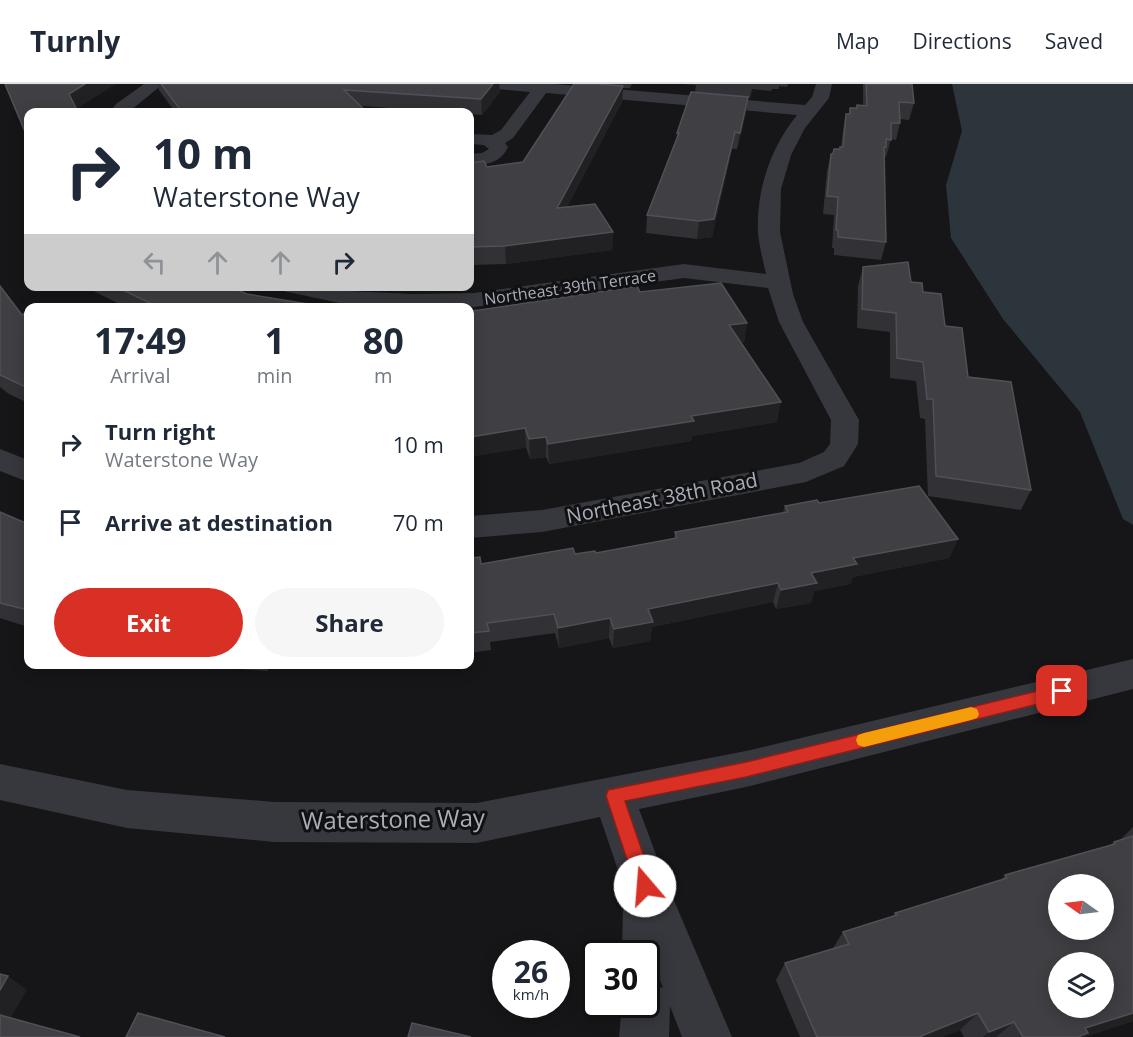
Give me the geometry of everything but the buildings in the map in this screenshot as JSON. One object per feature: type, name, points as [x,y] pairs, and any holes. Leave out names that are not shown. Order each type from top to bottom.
[{"type":"street","points":[[122,108],[154,84]]},
{"type":"street","points":[[496,84],[810,111]]},
{"type":"street","points":[[778,282],[769,232],[771,189],[782,155],[798,126],[820,98],[824,84]]},
{"type":"street","points":[[474,140],[494,142],[507,135],[541,88]]},
{"type":"street","points":[[474,160],[495,154],[499,147],[494,142]]},
{"type":"street","name":"Northeast 39th Terrace","points":[[315,291],[348,298],[413,301],[474,300],[684,272],[778,282]]},
{"type":"street","name":"Northeast 38th Road","points":[[474,527],[542,521],[806,471],[834,459],[844,444],[845,420],[791,322],[778,282]]},
{"type":"street","points":[[0,459],[24,470]]},
{"type":"street","name":"Waterstone Way","points":[[0,782],[127,809],[274,822],[477,823],[746,769],[1133,674]]},
{"type":"street","points":[[614,796],[645,886],[707,1037]]},
{"type":"street","points":[[645,886],[645,940]]},
{"type":"street","points":[[644,1037],[645,1018]]},
{"type":"shaded area","points":[[952,84],[1133,84],[1133,525],[1123,519],[1080,412],[1003,319],[951,238],[946,185],[962,131]]},
{"type":"slow traffic","points":[[864,740],[971,714]]},
{"type":"route","points":[[645,886],[614,796],[746,769],[1062,691]]}]
